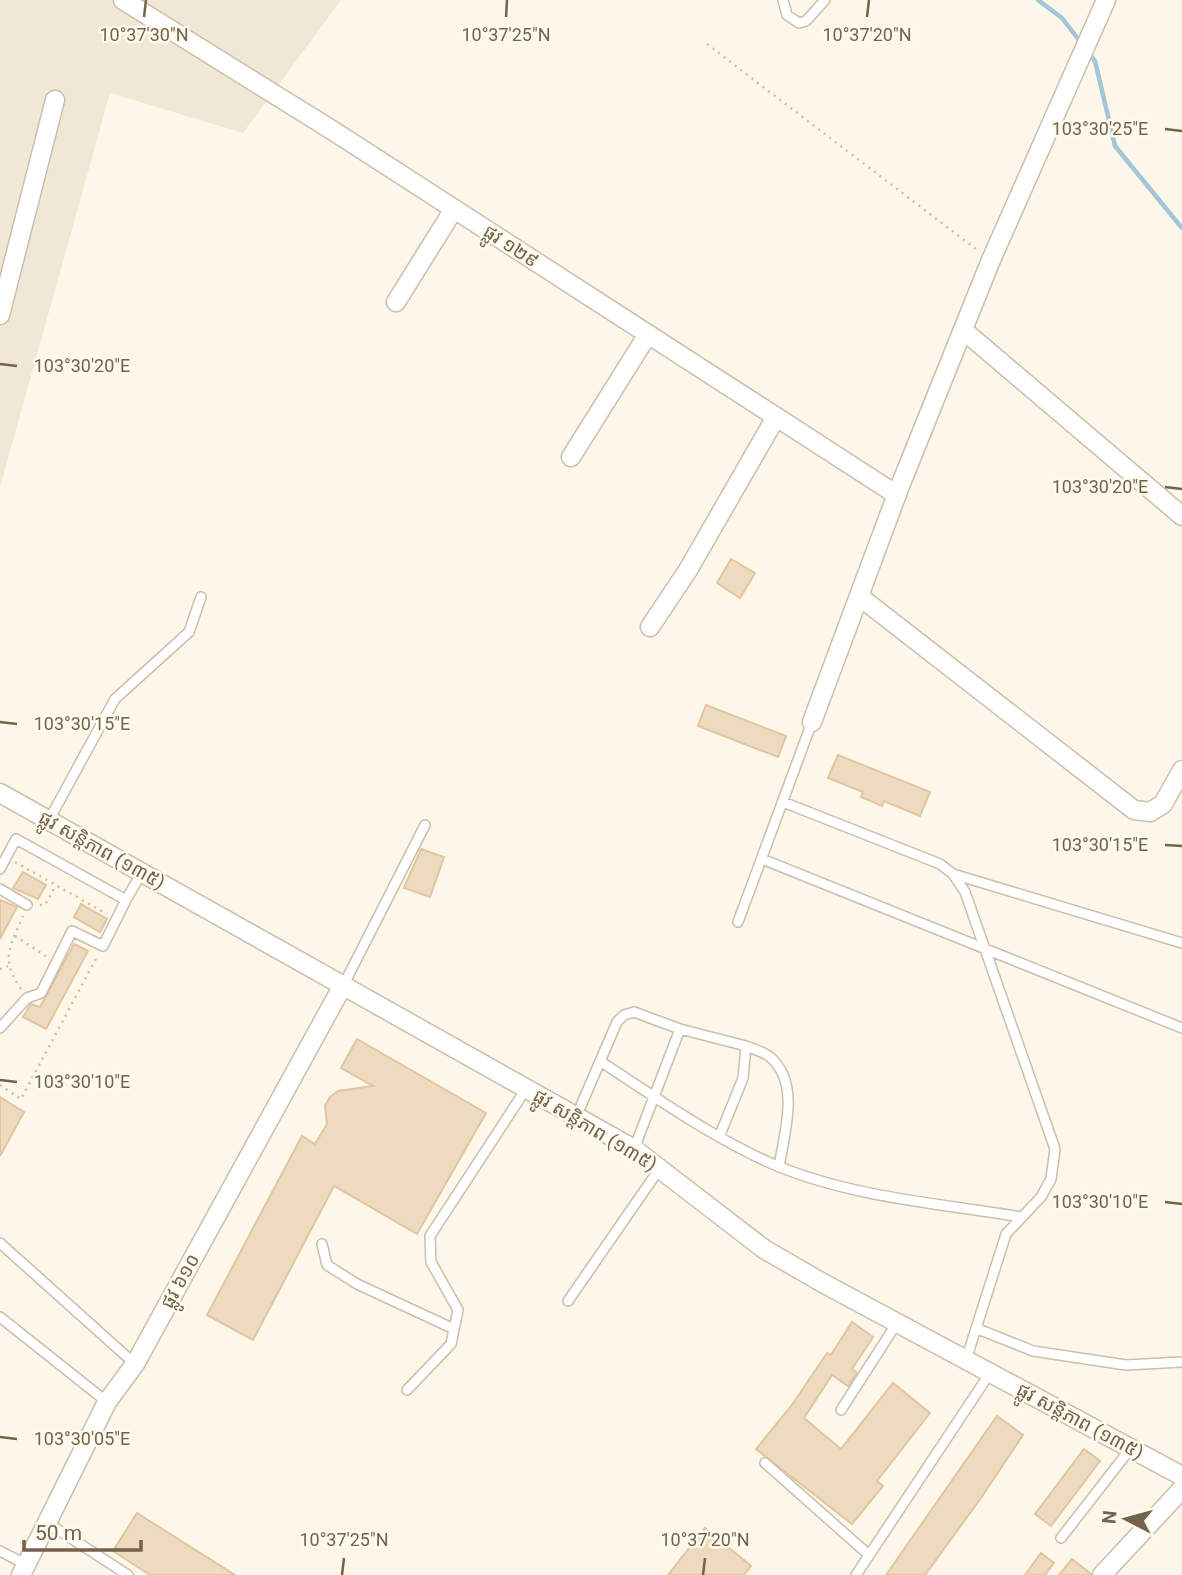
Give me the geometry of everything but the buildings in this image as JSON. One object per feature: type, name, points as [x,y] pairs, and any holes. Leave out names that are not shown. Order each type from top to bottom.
[{"type":"street","name":"ផ្លូវ ១២៩","points":[[123,0],[454,209],[897,495]]},
{"type":"street","points":[[812,722],[897,495],[991,260],[1107,0]]},
{"type":"street","points":[[0,315],[55,100]]},
{"type":"street","points":[[396,302],[454,209]]},
{"type":"street","points":[[963,330],[1182,516]]},
{"type":"street","points":[[571,457],[648,334]]},
{"type":"street","points":[[650,627],[688,570],[776,417]]},
{"type":"street","points":[[860,597],[1134,810],[1150,812],[1163,804],[1182,770]]},
{"type":"street","name":"ផ្លូវ សន្តិភាព (១៣៥)","points":[[0,793],[634,1149],[764,1249],[1182,1476]]},
{"type":"street","name":"ផ្លូវ ៦១០","points":[[24,1570],[107,1402],[135,1364],[342,987]]},
{"type":"street","points":[[1102,1575],[1182,1489]]},
{"type":"lane","points":[[783,0],[787,15],[799,23],[806,21],[825,0]]},
{"type":"lane","points":[[49,820],[115,699],[189,632],[201,597]]},
{"type":"lane","points":[[738,922],[812,722]]},
{"type":"lane","points":[[783,802],[940,864],[953,874],[965,892],[1055,1149],[1051,1179],[1041,1197],[1006,1234],[966,1360]]},
{"type":"lane","points":[[342,987],[425,825]]},
{"type":"lane","points":[[0,869],[16,839],[125,900]]},
{"type":"lane","points":[[762,859],[982,945],[1037,971],[1182,1028]]},
{"type":"lane","points":[[0,1028],[27,998],[41,993],[72,932],[103,946],[142,872]]},
{"type":"lane","points":[[953,874],[1182,943]]},
{"type":"lane","points":[[0,889],[27,905]]},
{"type":"lane","points":[[576,1117],[617,1022],[624,1015],[634,1012],[680,1029],[746,1046],[770,1057],[785,1078],[789,1107],[779,1167]]},
{"type":"lane","points":[[634,1149],[656,1098],[680,1029]]},
{"type":"lane","points":[[720,1135],[743,1078],[746,1046]]},
{"type":"lane","points":[[600,1061],[656,1098],[779,1167],[831,1184],[1021,1217]]},
{"type":"lane","points":[[407,1390],[451,1344],[458,1310],[431,1262],[430,1236],[526,1089]]},
{"type":"lane","points":[[568,1301],[660,1168]]},
{"type":"lane","points":[[0,1242],[135,1364]]},
{"type":"lane","points":[[322,1244],[327,1265],[357,1284],[454,1329]]},
{"type":"lane","points":[[0,1317],[107,1402]]},
{"type":"lane","points":[[841,1410],[897,1323]]},
{"type":"lane","points":[[978,1329],[1033,1351],[1126,1365],[1182,1362]]},
{"type":"lane","points":[[856,1575],[990,1373]]},
{"type":"lane","points":[[1061,1538],[1131,1448]]},
{"type":"lane","points":[[765,1463],[869,1555]]},
{"type":"lane","points":[[49,1524],[128,1575]]},
{"type":"lane","points":[[0,1551],[24,1570]]},
{"type":"path","points":[[707,44],[991,260]]},
{"type":"path","points":[[6,857],[116,919]]},
{"type":"path","points":[[27,998],[8,966],[6,954],[27,905],[45,905],[56,885]]},
{"type":"path","points":[[14,935],[56,963]]},
{"type":"path","points":[[0,1085],[21,1099],[103,946]]},
{"type":"path","points":[[0,969],[8,966]]},
{"type":"shaded area","points":[[0,0],[341,0],[243,133],[110,93],[0,487]]},
{"type":"waterway","points":[[1038,0],[1062,18],[1082,44]]},
{"type":"waterway","points":[[1089,53],[1095,61],[1115,146],[1182,228]]}]
